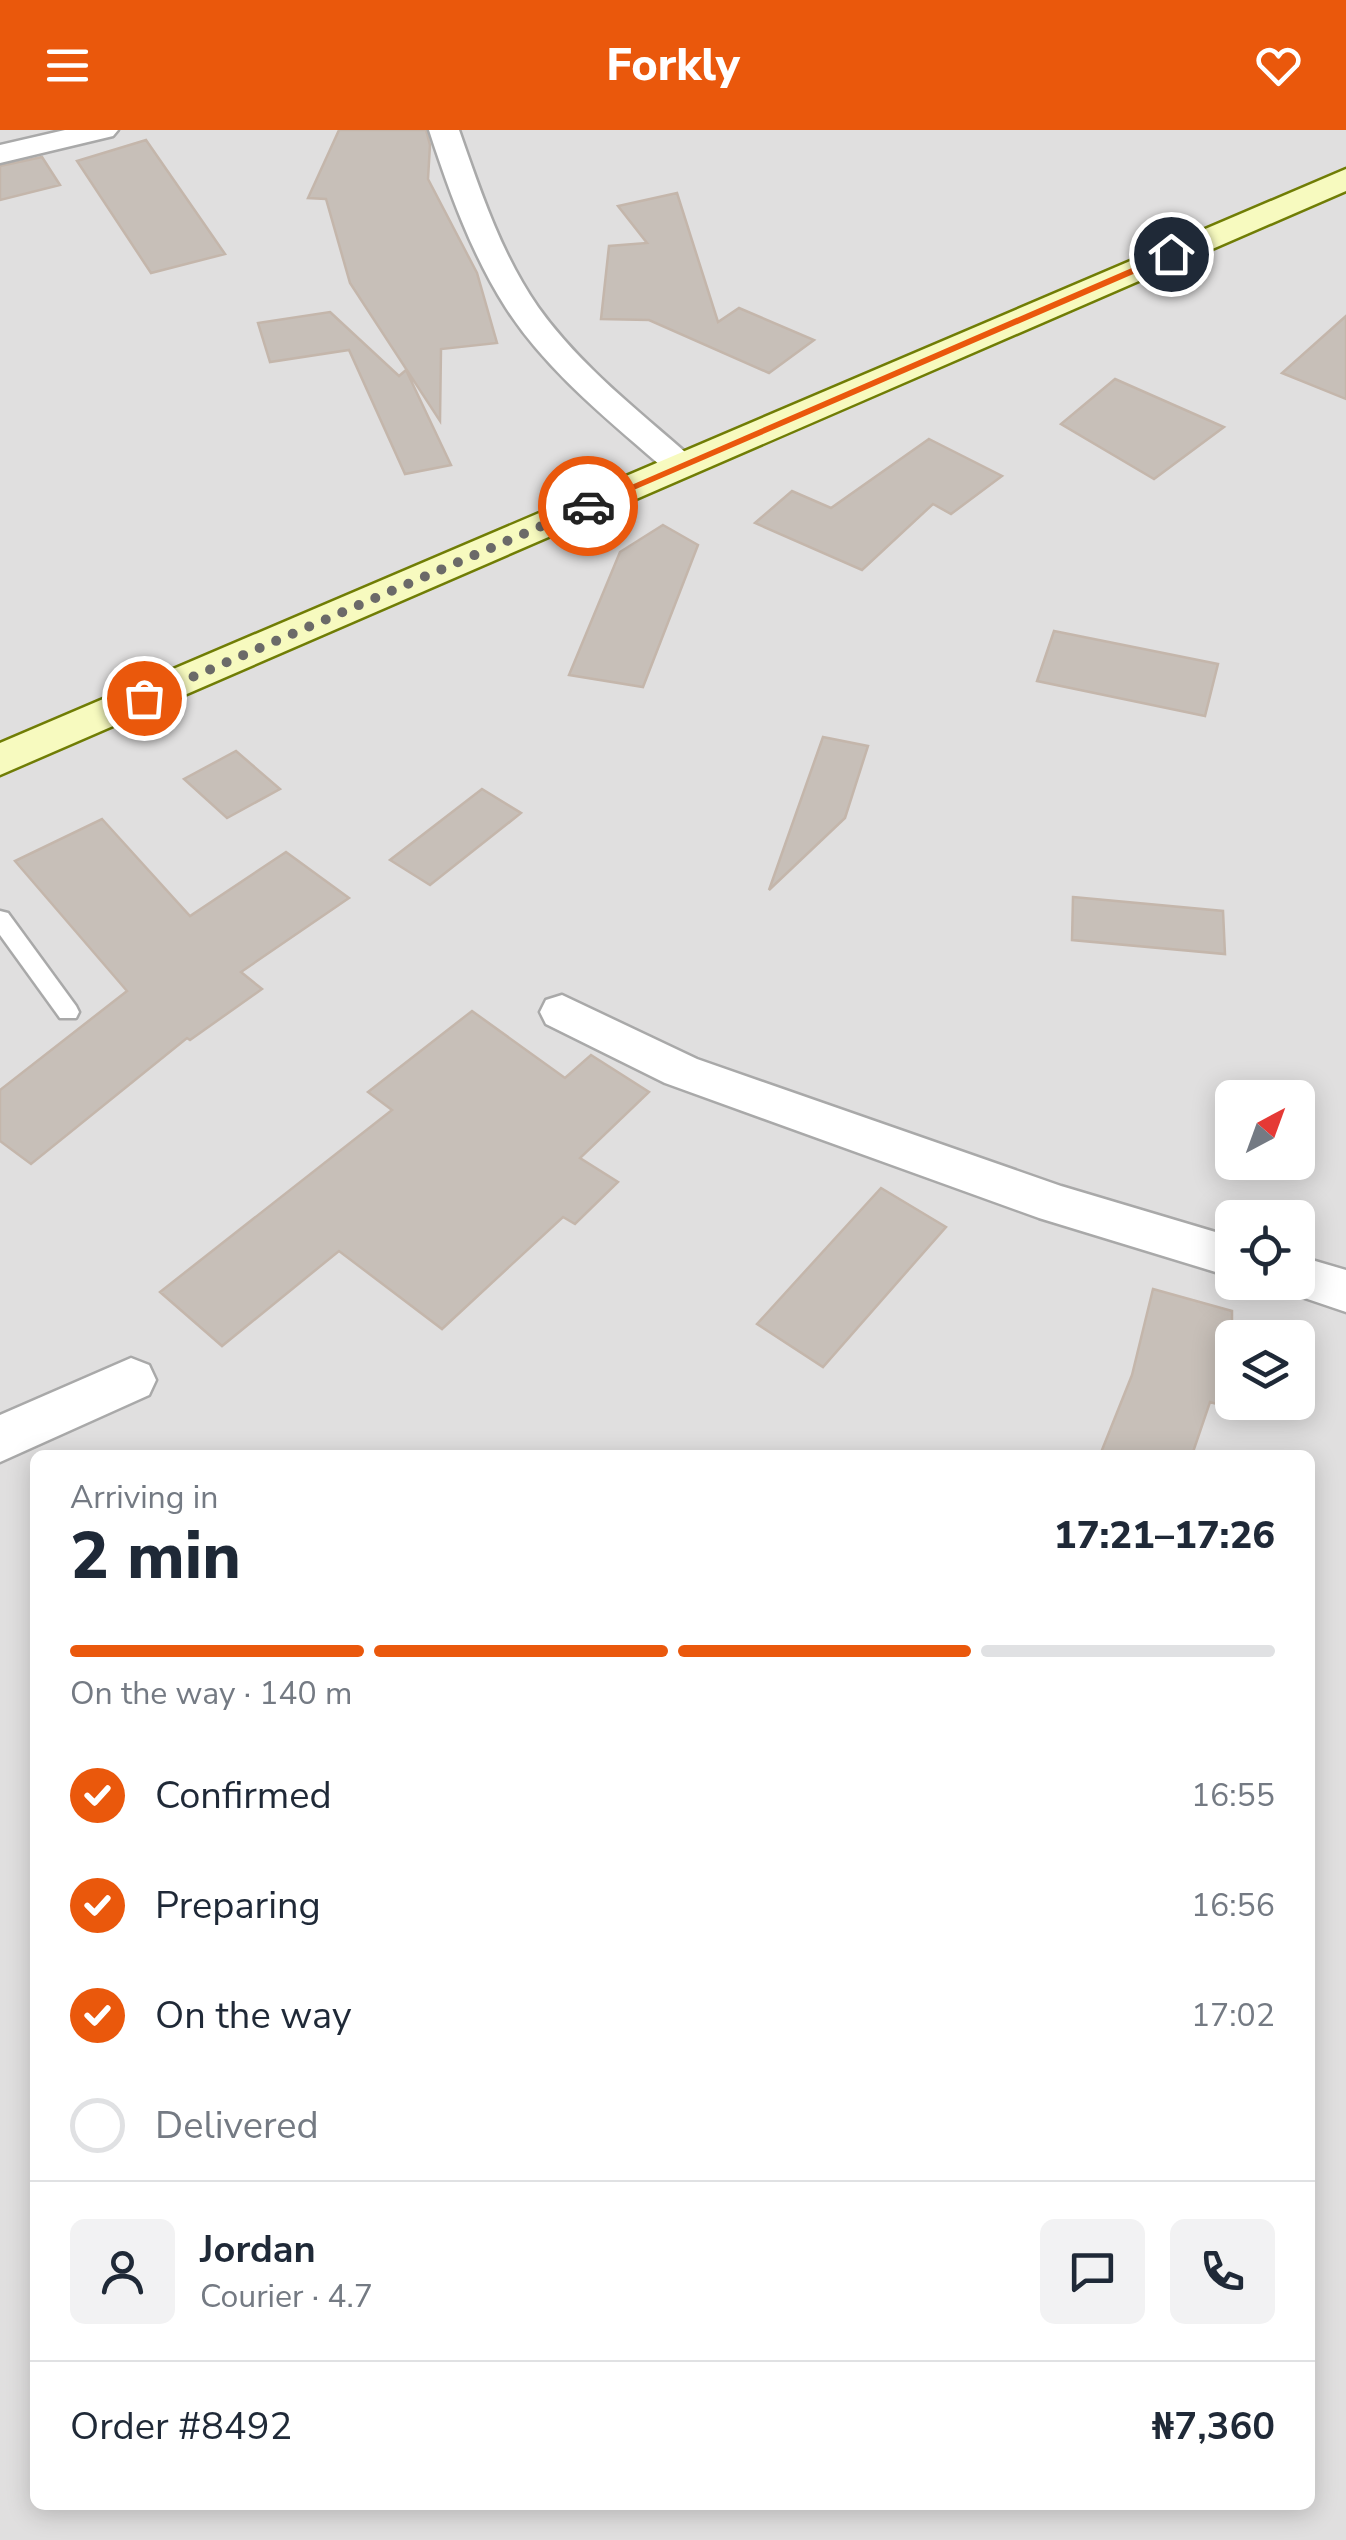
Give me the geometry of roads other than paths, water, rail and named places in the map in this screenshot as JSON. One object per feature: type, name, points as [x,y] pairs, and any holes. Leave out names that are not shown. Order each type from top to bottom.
[{"type":"main road","points":[[0,760],[1346,179]]},
{"type":"street","points":[[0,154],[54,136],[103,130]]},
{"type":"street","points":[[444,130],[459,176],[516,295],[543,333],[590,384],[681,466]]},
{"type":"street","points":[[562,1012],[682,1071],[1056,1204],[1215,1252]]},
{"type":"street","points":[[1315,1281],[1346,1291]]},
{"type":"street","points":[[0,1439],[131,1380]]},
{"type":"lane","points":[[0,919],[68,1012]]}]
